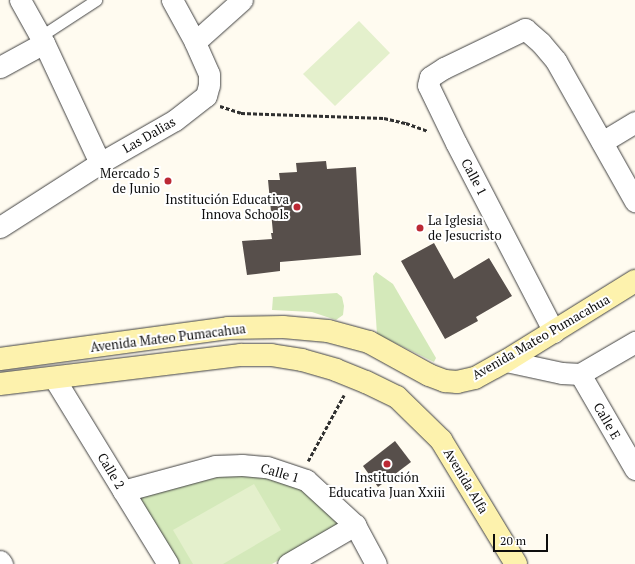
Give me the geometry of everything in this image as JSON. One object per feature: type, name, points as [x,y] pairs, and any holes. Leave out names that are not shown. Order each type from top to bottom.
[{"type":"street","points":[[20,0],[42,40],[100,163]]},
{"type":"street","name":"Las Dalias","points":[[0,227],[100,163],[175,120],[206,96],[210,80],[209,74],[195,42],[172,0]]},
{"type":"street","points":[[195,42],[242,0]]},
{"type":"street","name":"Calle 1","points":[[554,332],[456,143],[428,85],[430,77],[444,68],[525,29],[541,43],[556,61],[602,142]]},
{"type":"street","points":[[0,67],[42,40]]},
{"type":"street","points":[[635,122],[602,142],[635,201]]},
{"type":"street","name":"Avenida Mateo Pumacahua","points":[[0,359],[228,328],[283,327],[328,331],[369,342],[403,361],[445,381],[457,382],[474,378],[506,361],[635,281]]},
{"type":"street","points":[[506,361],[562,373],[580,374],[635,342]]},
{"type":"street","name":"Avenida Mateo Pumacahua","points":[[0,384],[241,355],[271,355],[302,360],[354,377],[397,397],[441,440]]},
{"type":"street","name":"Calle E","points":[[580,374],[635,468]]},
{"type":"street","name":"Calle 2","points":[[54,378],[168,564]]},
{"type":"street","name":"Avenida Alfa","points":[[441,440],[516,564]]},
{"type":"street","name":"Calle 1","points":[[123,491],[215,466],[242,465],[267,467],[306,480],[355,525],[376,564]]},
{"type":"street","points":[[288,564],[355,525]]},
{"type":"lane","points":[[42,40],[96,0]]},
{"type":"path","points":[[201,100],[241,113],[384,118],[406,123],[456,143]]},
{"type":"path","points":[[298,478],[354,377]]},
{"type":"green space","points":[[359,21],[390,53],[335,106],[303,74]]},
{"type":"green space","points":[[376,272],[393,284],[436,358],[434,362],[377,334],[373,276]]},
{"type":"green space","points":[[337,293],[342,297],[344,306],[343,315],[336,320],[312,312],[272,310],[273,297]]},
{"type":"green space","points":[[241,472],[298,486],[341,524],[272,564],[176,564],[136,496]]},
{"type":"green space","points":[[254,484],[281,530],[223,564],[193,564],[173,530]]},
{"type":"building","points":[[326,161],[327,169],[356,167],[361,255],[280,262],[280,271],[247,275],[242,241],[272,239],[271,233],[273,233],[268,180],[280,180],[279,173],[297,172],[296,163]]},
{"type":"building","points":[[434,243],[454,279],[489,258],[512,296],[476,317],[478,321],[445,339],[401,261]]},
{"type":"building","name":"Institución Educativa Juan Xxiii","points":[[395,441],[411,462],[378,487],[363,466]]},
{"type":"place","name":"Mercado 5 de Junio","points":[[168,181]]},
{"type":"place","name":"Institución Educativa Innova Schools","points":[[297,207]]},
{"type":"place","name":"La Iglesia de Jesucristo","points":[[420,228]]},
{"type":"place","name":"Institución Educativa Juan Xxiii","points":[[387,464]]}]
